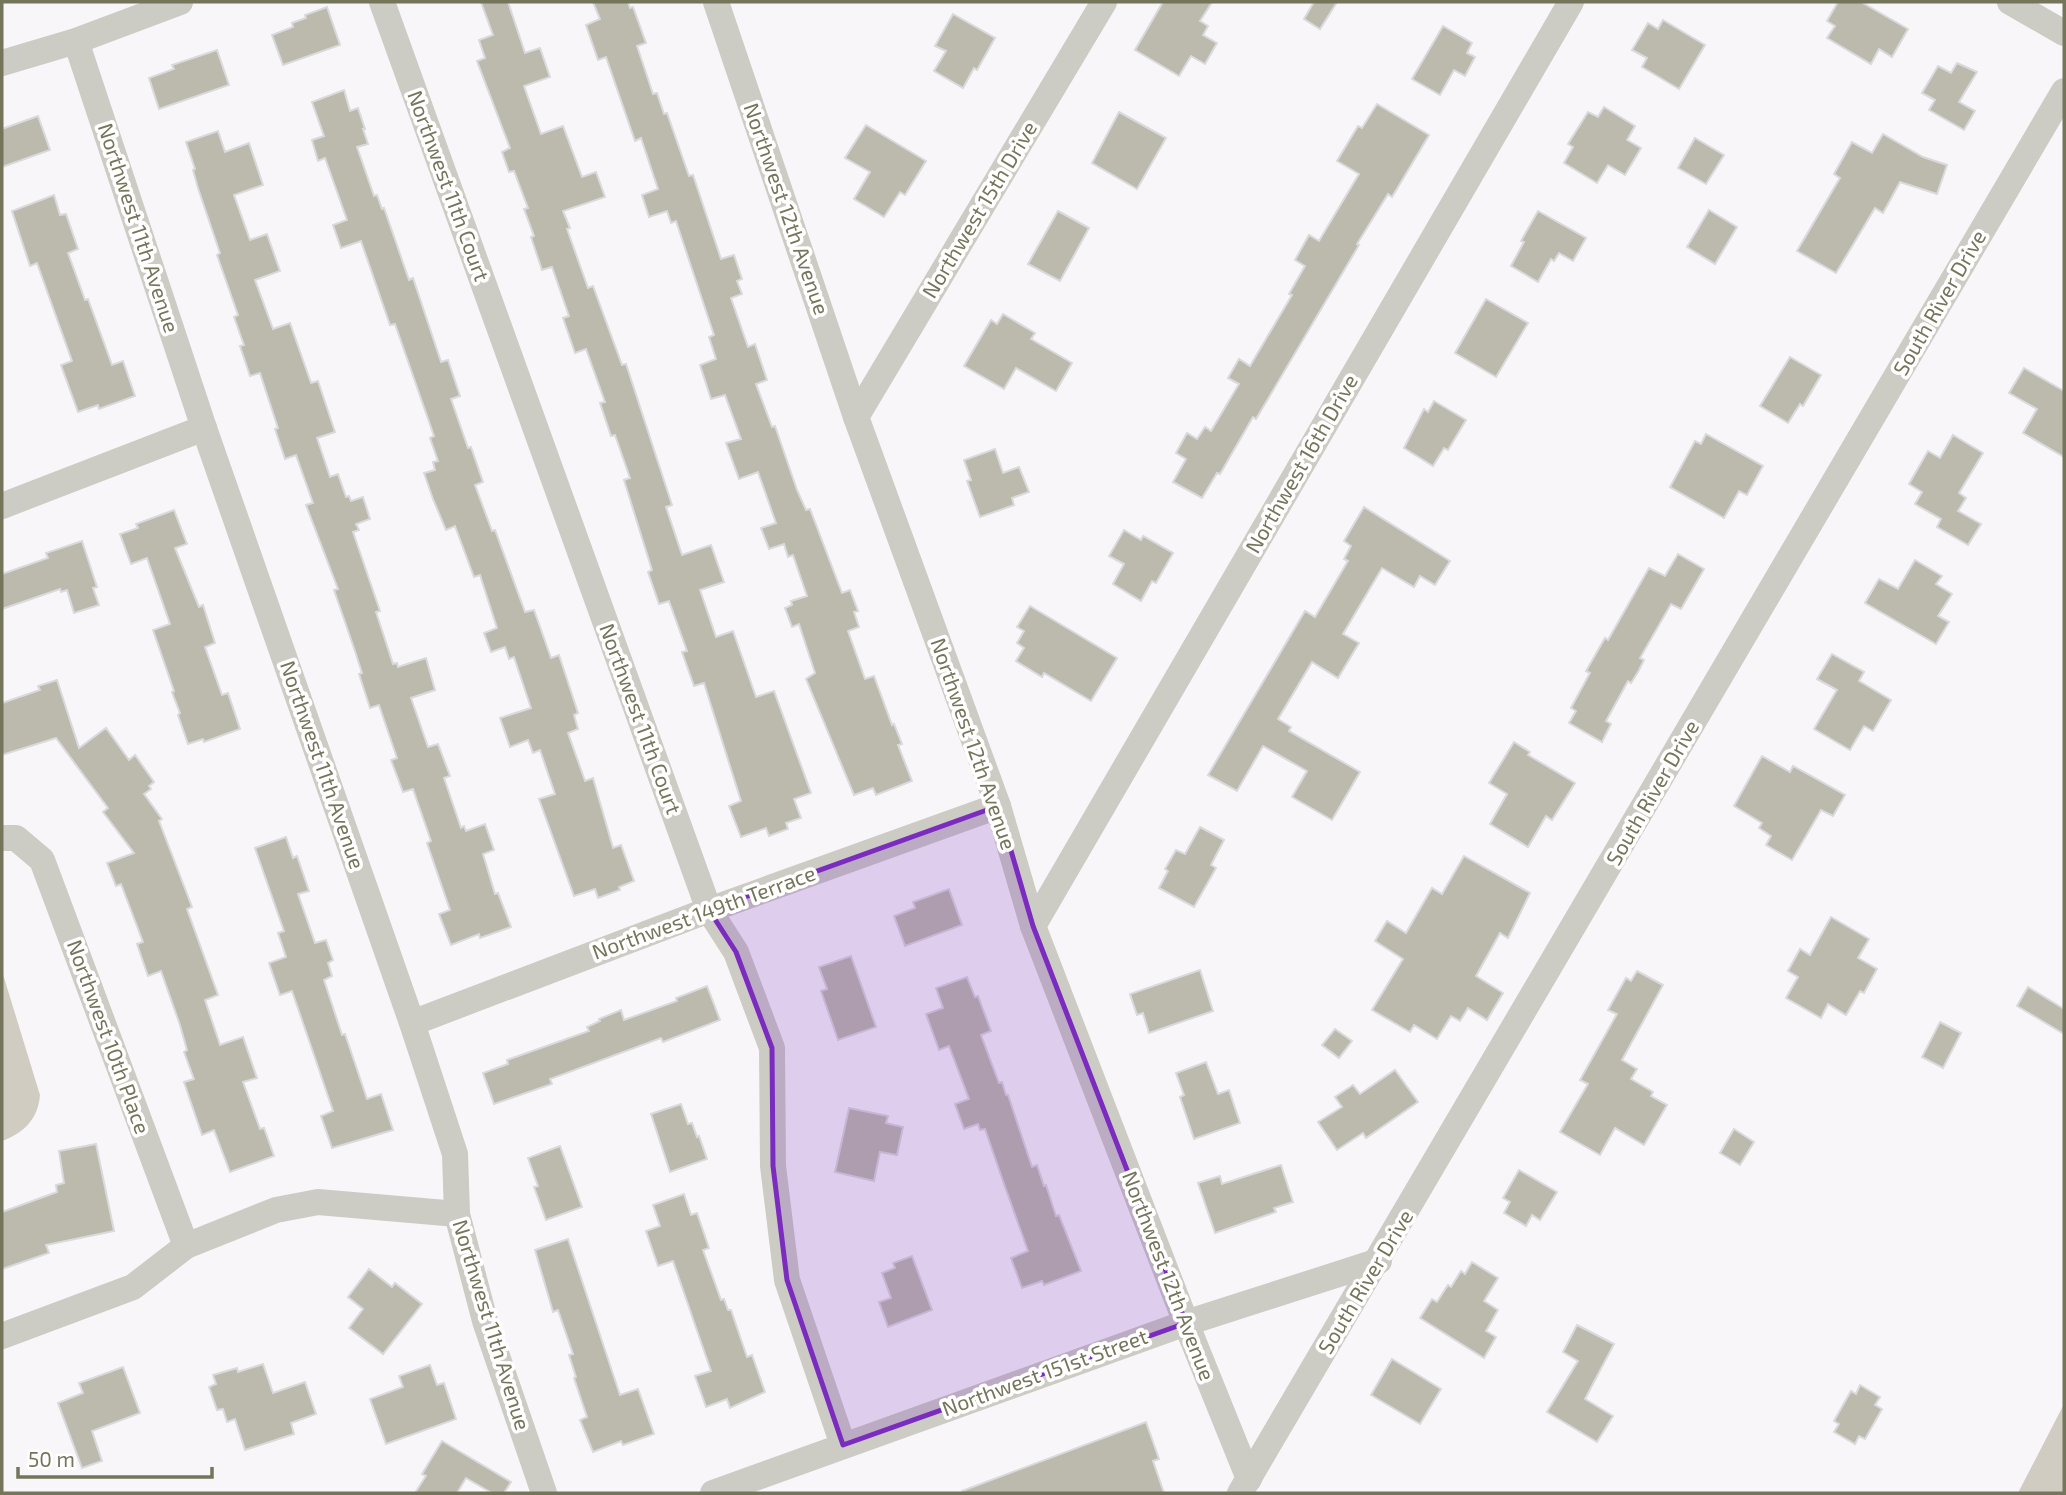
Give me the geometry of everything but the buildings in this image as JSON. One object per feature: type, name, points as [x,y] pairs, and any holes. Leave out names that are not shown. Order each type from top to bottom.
[{"type":"street","points":[[2,63],[76,41],[180,2]]},
{"type":"street","name":"Northwest 11th Court","points":[[382,2],[709,910],[736,952],[772,1048],[773,1166],[787,1280],[843,1445]]},
{"type":"street","name":"Northwest 12th Avenue","points":[[716,2],[856,417],[998,806],[1033,926],[1186,1323],[1244,1486]]},
{"type":"street","name":"Northwest 15th Drive","points":[[856,417],[1104,2]]},
{"type":"street","name":"Northwest 16th Drive","points":[[1033,926],[1571,2]]},
{"type":"street","points":[[2010,2],[2064,33]]},
{"type":"street","name":"Northwest 11th Avenue","points":[[76,41],[204,428],[412,1023],[455,1154],[457,1214],[485,1321],[544,1493]]},
{"type":"street","name":"South River Drive","points":[[1244,1486],[2064,91]]},
{"type":"street","points":[[2,506],[204,428]]},
{"type":"street","name":"Northwest 149th Terrace","points":[[412,1023],[709,910],[998,806]]},
{"type":"street","name":"Northwest 10th Place","points":[[9,838],[42,860],[186,1246]]},
{"type":"street","points":[[2,1336],[133,1287],[186,1246],[276,1210],[318,1202],[457,1214]]},
{"type":"street","name":"Northwest 151st Street","points":[[713,1493],[1186,1323],[1378,1261]]},
{"type":"highlighted area","points":[[998,806],[1033,926],[1186,1323],[843,1445],[787,1280],[773,1166],[772,1048],[736,952],[709,910]]},
{"type":"shaded area","points":[[2,971],[40,1095],[33,1118],[17,1134],[2,1141]]},
{"type":"shaded area","points":[[2064,1404],[2064,1493],[2018,1493]]}]
